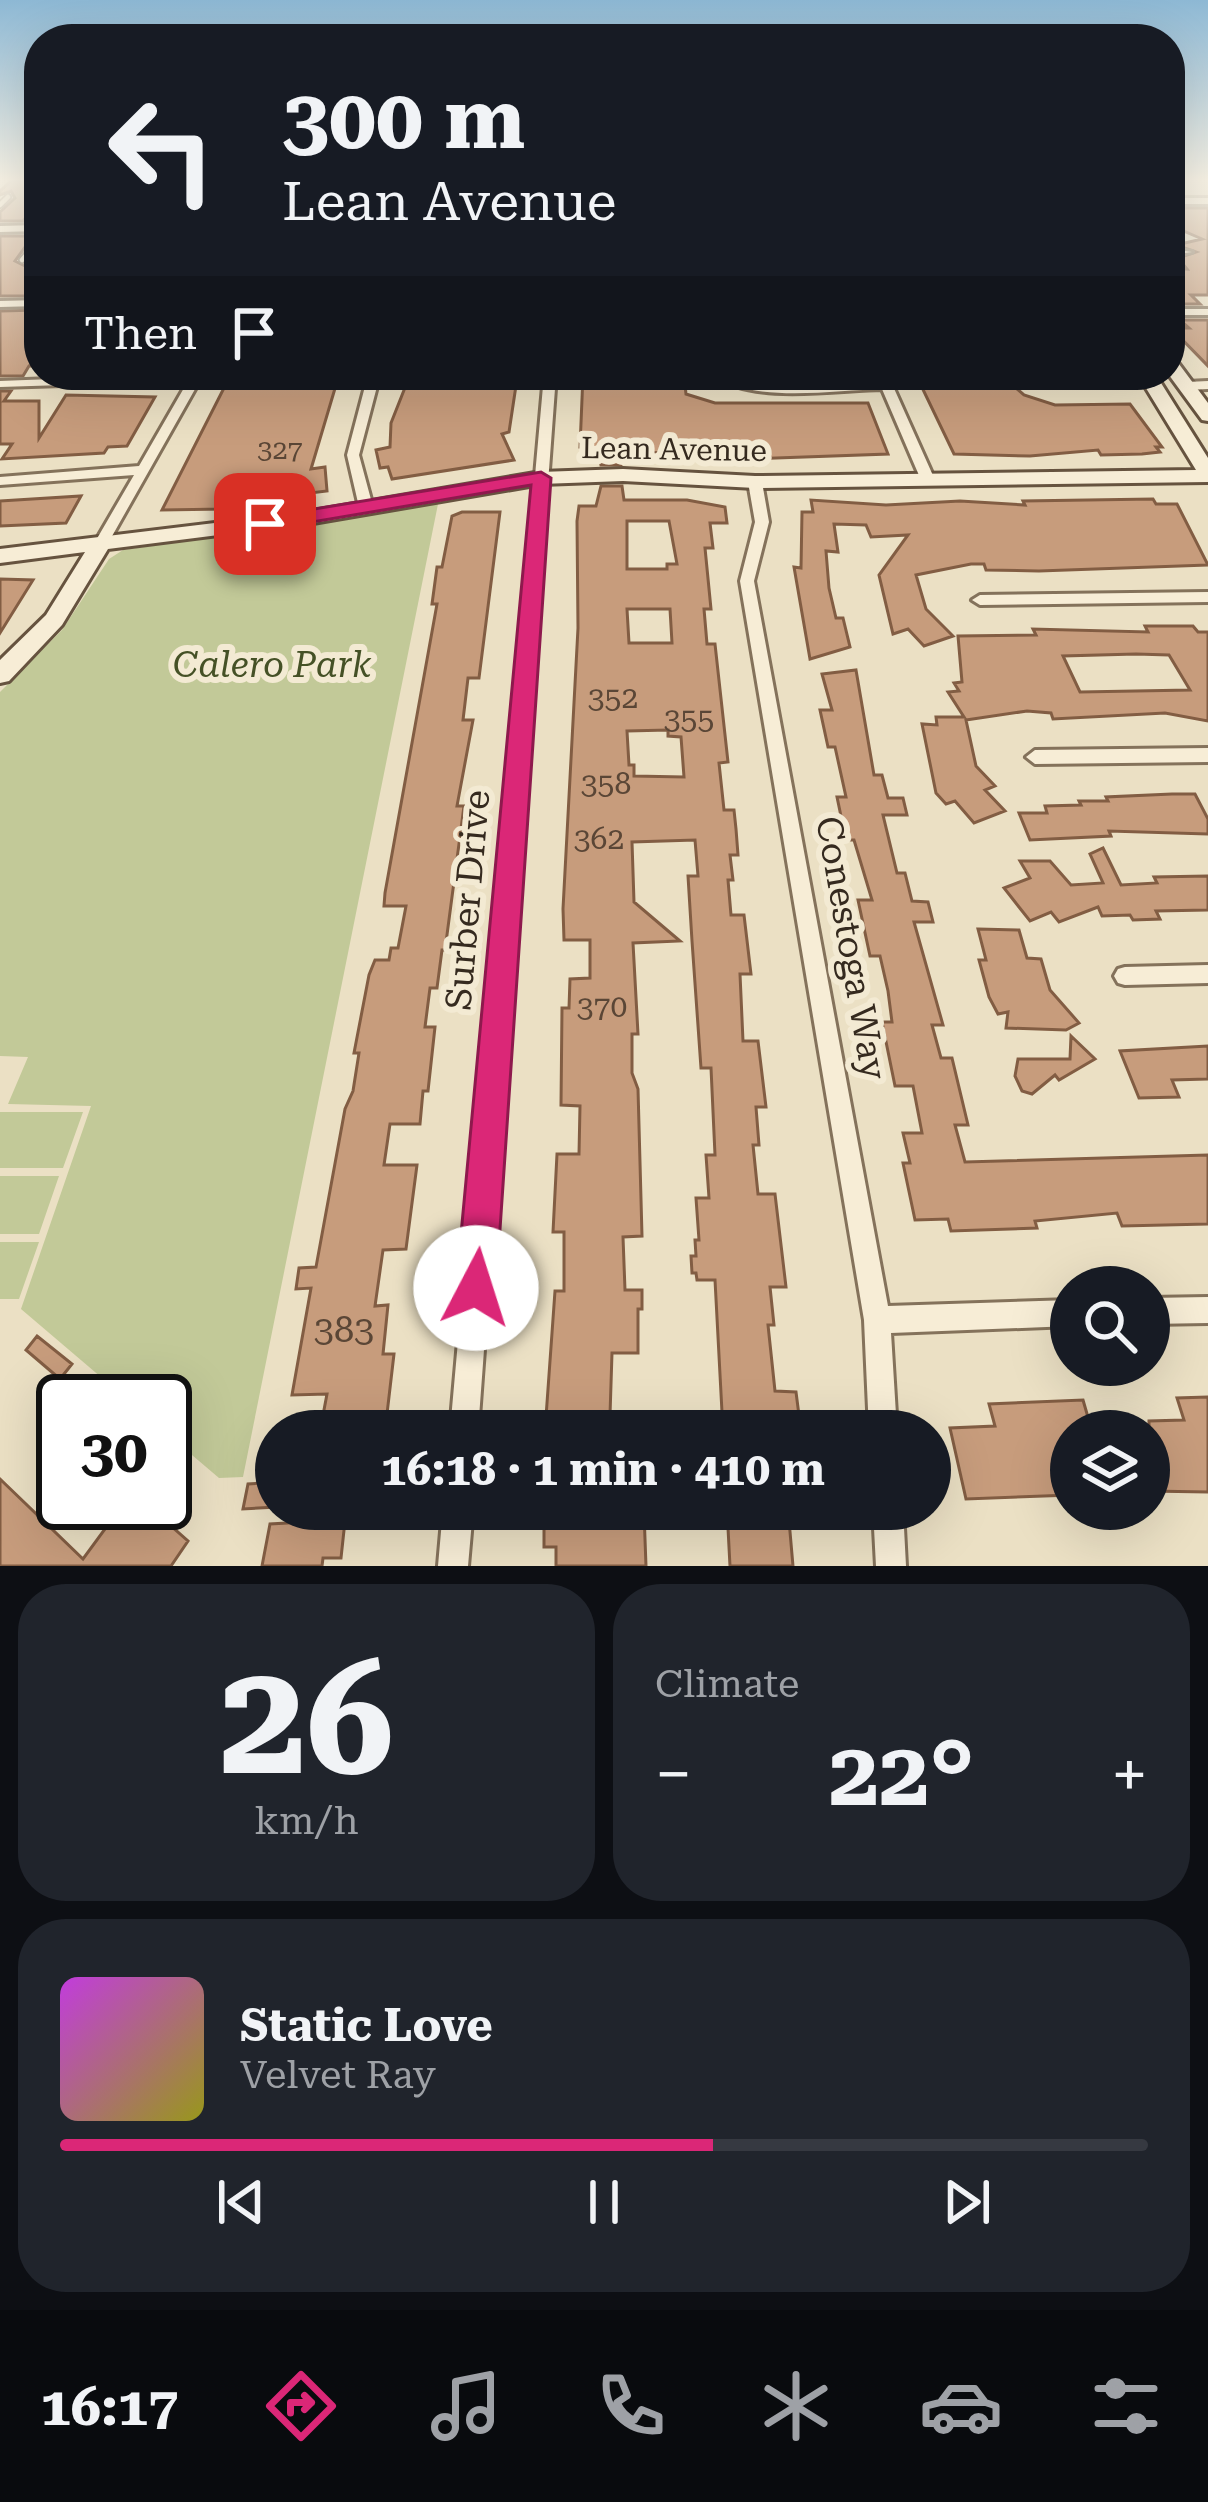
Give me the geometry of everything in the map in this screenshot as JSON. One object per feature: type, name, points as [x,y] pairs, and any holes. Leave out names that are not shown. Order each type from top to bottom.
[{"type":"street","points":[[1185,383],[1208,416]]},
{"type":"street","points":[[1187,386],[1208,386]]},
{"type":"street","points":[[0,675],[54,620],[188,390]]},
{"type":"street","points":[[366,507],[353,454],[370,390]]},
{"type":"street","name":"Surber Drive","points":[[466,1410],[549,390]]},
{"type":"street","points":[[889,390],[928,480]]},
{"type":"street","points":[[1156,390],[1208,475]]},
{"type":"street","points":[[0,481],[143,470]]},
{"type":"street","name":"Lean Avenue","points":[[0,556],[366,507],[541,478],[643,476],[755,482],[1208,475]]},
{"type":"street","name":"Conestoga Way","points":[[755,482],[762,522],[747,581],[877,1320],[882,1410]]},
{"type":"street","points":[[980,600],[1208,597]]},
{"type":"street","points":[[1035,757],[1208,755]]},
{"type":"street","points":[[1125,976],[1208,974]]},
{"type":"street","points":[[1170,1311],[1208,1310]]},
{"type":"street","points":[[877,1320],[1050,1314]]},
{"type":"street","points":[[454,1566],[457,1530]]},
{"type":"street","points":[[889,1530],[891,1566]]},
{"type":"green space","name":"Calero Park","points":[[438,504],[243,1477],[219,1478],[192,1455],[192,1374],[97,1374],[21,1309],[91,1106],[8,1104],[28,1057],[0,1056],[0,692],[62,630],[109,559],[123,550]]},
{"type":"green space","points":[[0,1112],[83,1112],[63,1168],[0,1168]]},
{"type":"green space","points":[[0,1176],[59,1176],[39,1234],[0,1234]]},
{"type":"green space","points":[[0,1242],[39,1242],[19,1299],[0,1299]]},
{"type":"building","points":[[0,253],[21,253],[15,261],[24,266],[24,296],[0,296]]},
{"type":"building","points":[[1208,253],[1208,295],[1191,295],[1200,304],[1185,304],[1185,256]]},
{"type":"building","points":[[24,310],[23,376],[0,376],[0,311]]},
{"type":"building","points":[[1185,320],[1208,320],[1208,366],[1185,342],[1185,328],[1189,328]]},
{"type":"building","points":[[223,390],[335,390],[311,469],[325,467],[327,491],[227,503],[224,509],[162,510]]},
{"type":"building","points":[[404,390],[515,390],[509,432],[502,434],[514,460],[392,479],[388,467],[380,468],[376,450],[390,447],[391,423]]},
{"type":"building","points":[[582,390],[686,390],[715,403],[868,403],[888,454],[746,459],[728,454],[624,452],[621,465],[601,465],[600,458],[591,458],[592,447],[580,447]]},
{"type":"building","points":[[923,390],[1018,390],[1055,405],[1130,404],[1162,447],[1156,447],[1160,452],[1142,454],[1101,455],[1098,450],[1030,456],[954,454]]},
{"type":"building","points":[[0,391],[11,391],[4,401],[39,401],[39,438],[66,395],[155,397],[127,446],[108,447],[104,453],[2,459],[12,444],[0,444]]},
{"type":"building","points":[[601,486],[622,486],[624,500],[687,500],[725,507],[727,523],[710,523],[713,548],[705,548],[711,609],[704,609],[707,644],[715,644],[728,762],[719,763],[724,810],[734,810],[736,829],[738,855],[730,855],[733,880],[728,880],[731,915],[744,915],[751,974],[740,974],[743,1041],[758,1041],[766,1107],[756,1107],[759,1145],[753,1145],[758,1194],[775,1194],[786,1287],[770,1287],[774,1325],[768,1325],[775,1391],[796,1392],[798,1410],[722,1410],[715,1280],[697,1280],[692,1273],[691,1256],[696,1256],[695,1240],[699,1240],[696,1198],[709,1198],[706,1155],[715,1155],[711,1068],[701,1068],[692,941],[688,876],[698,876],[695,840],[632,842],[634,902],[680,941],[633,943],[638,1034],[632,1034],[632,1073],[638,1089],[642,1236],[623,1237],[625,1290],[642,1290],[638,1353],[612,1353],[610,1410],[546,1410],[555,1291],[564,1291],[564,1232],[553,1232],[557,1154],[579,1154],[580,1106],[561,1105],[562,1008],[569,1008],[570,979],[590,978],[590,940],[564,940],[563,909],[578,628],[579,506],[596,506]],"holes":[[[627,521],[669,521],[677,564],[667,564],[667,569],[627,569]],[[627,609],[670,609],[672,643],[629,643]],[[668,730],[668,736],[681,737],[684,777],[634,776],[627,731]]]},
{"type":"building","points":[[81,496],[66,523],[0,526],[0,501]]},
{"type":"building","points":[[1153,499],[1156,504],[1177,504],[1208,565],[1039,571],[986,570],[984,564],[971,564],[916,575],[926,609],[953,636],[924,646],[908,629],[893,634],[879,575],[908,535],[871,537],[866,525],[834,524],[838,552],[826,551],[829,588],[850,647],[810,659],[794,567],[801,568],[802,512],[813,512],[811,500],[1025,505],[1023,501]]},
{"type":"building","points":[[500,512],[479,678],[468,678],[463,720],[473,720],[457,806],[464,806],[445,950],[437,988],[430,988],[425,1027],[435,1027],[428,1091],[423,1091],[420,1124],[390,1124],[384,1165],[417,1165],[406,1249],[383,1250],[375,1306],[388,1305],[383,1354],[394,1354],[387,1410],[324,1410],[327,1394],[292,1395],[311,1288],[296,1289],[299,1268],[316,1267],[345,1109],[353,1091],[359,1053],[354,1053],[369,975],[375,960],[389,960],[391,948],[398,948],[406,906],[384,906],[385,893],[437,604],[432,604],[437,567],[442,567],[452,516]]},
{"type":"building","points":[[0,579],[33,580],[0,633]]},
{"type":"building","points":[[1145,626],[1193,626],[1198,632],[1208,632],[1208,721],[1165,713],[1053,719],[1051,713],[1027,711],[966,720],[976,766],[995,786],[985,790],[1005,811],[974,823],[955,801],[946,804],[936,793],[922,724],[937,725],[936,717],[964,717],[948,692],[959,691],[954,683],[962,682],[958,636],[1036,635],[1033,629],[1148,632]],"holes":[[[1169,655],[1190,690],[1080,692],[1063,656]]]},
{"type":"building","points":[[856,670],[874,775],[882,775],[888,798],[903,798],[907,815],[883,815],[897,873],[905,873],[912,901],[928,902],[933,922],[914,922],[943,1025],[932,1025],[941,1058],[952,1058],[968,1125],[955,1125],[965,1162],[1208,1155],[1208,1224],[1122,1226],[1117,1213],[1035,1221],[1037,1228],[951,1231],[948,1219],[915,1220],[903,1163],[910,1163],[903,1133],[922,1133],[913,1086],[895,1086],[882,1022],[892,1022],[888,991],[880,956],[870,956],[858,900],[872,900],[854,840],[846,840],[837,797],[846,797],[835,747],[828,747],[820,710],[832,710],[822,674]]},
{"type":"building","points":[[1195,794],[1208,819],[1208,834],[1109,831],[1111,836],[1030,840],[1019,813],[1047,813],[1045,806],[1108,801],[1106,797]]},
{"type":"building","points":[[1103,848],[1121,885],[1157,883],[1154,877],[1208,876],[1208,910],[1156,911],[1160,919],[1133,920],[1130,915],[1102,916],[1098,907],[1059,922],[1051,912],[1030,921],[1004,888],[1030,878],[1020,861],[1050,861],[1071,885],[1103,883],[1090,854]]},
{"type":"building","points":[[978,929],[1019,930],[1027,958],[1041,959],[1050,990],[1079,1023],[1066,1030],[1006,1028],[1008,1012],[998,1014],[989,997],[979,960],[986,960]]},
{"type":"building","points":[[1071,1036],[1095,1059],[1059,1080],[1055,1075],[1032,1094],[1022,1091],[1015,1076],[1018,1059],[1070,1059]]},
{"type":"building","points":[[1208,1046],[1208,1079],[1172,1080],[1179,1097],[1139,1098],[1120,1051]]},
{"type":"building","points":[[37,1336],[72,1364],[64,1374],[54,1374],[26,1350]]},
{"type":"building","points":[[1208,1397],[1208,1492],[1170,1491],[1170,1420],[1184,1420],[1177,1398]]},
{"type":"building","points":[[1083,1400],[1086,1410],[1050,1410],[1050,1496],[966,1499],[951,1428],[995,1426],[989,1404]]},
{"type":"building","points":[[0,1479],[36,1514],[36,1530],[53,1530],[83,1559],[104,1530],[176,1530],[188,1541],[171,1566],[0,1566]]},
{"type":"building","points":[[248,1484],[255,1484],[255,1508],[243,1509]]},
{"type":"building","points":[[269,1530],[344,1530],[341,1558],[323,1558],[322,1566],[262,1566]]},
{"type":"building","points":[[544,1530],[645,1530],[646,1566],[556,1566],[556,1547],[544,1547]]},
{"type":"building","points":[[728,1530],[790,1530],[793,1566],[730,1566]]},
{"type":"route","points":[[265,524],[541,478],[476,1288]]}]
